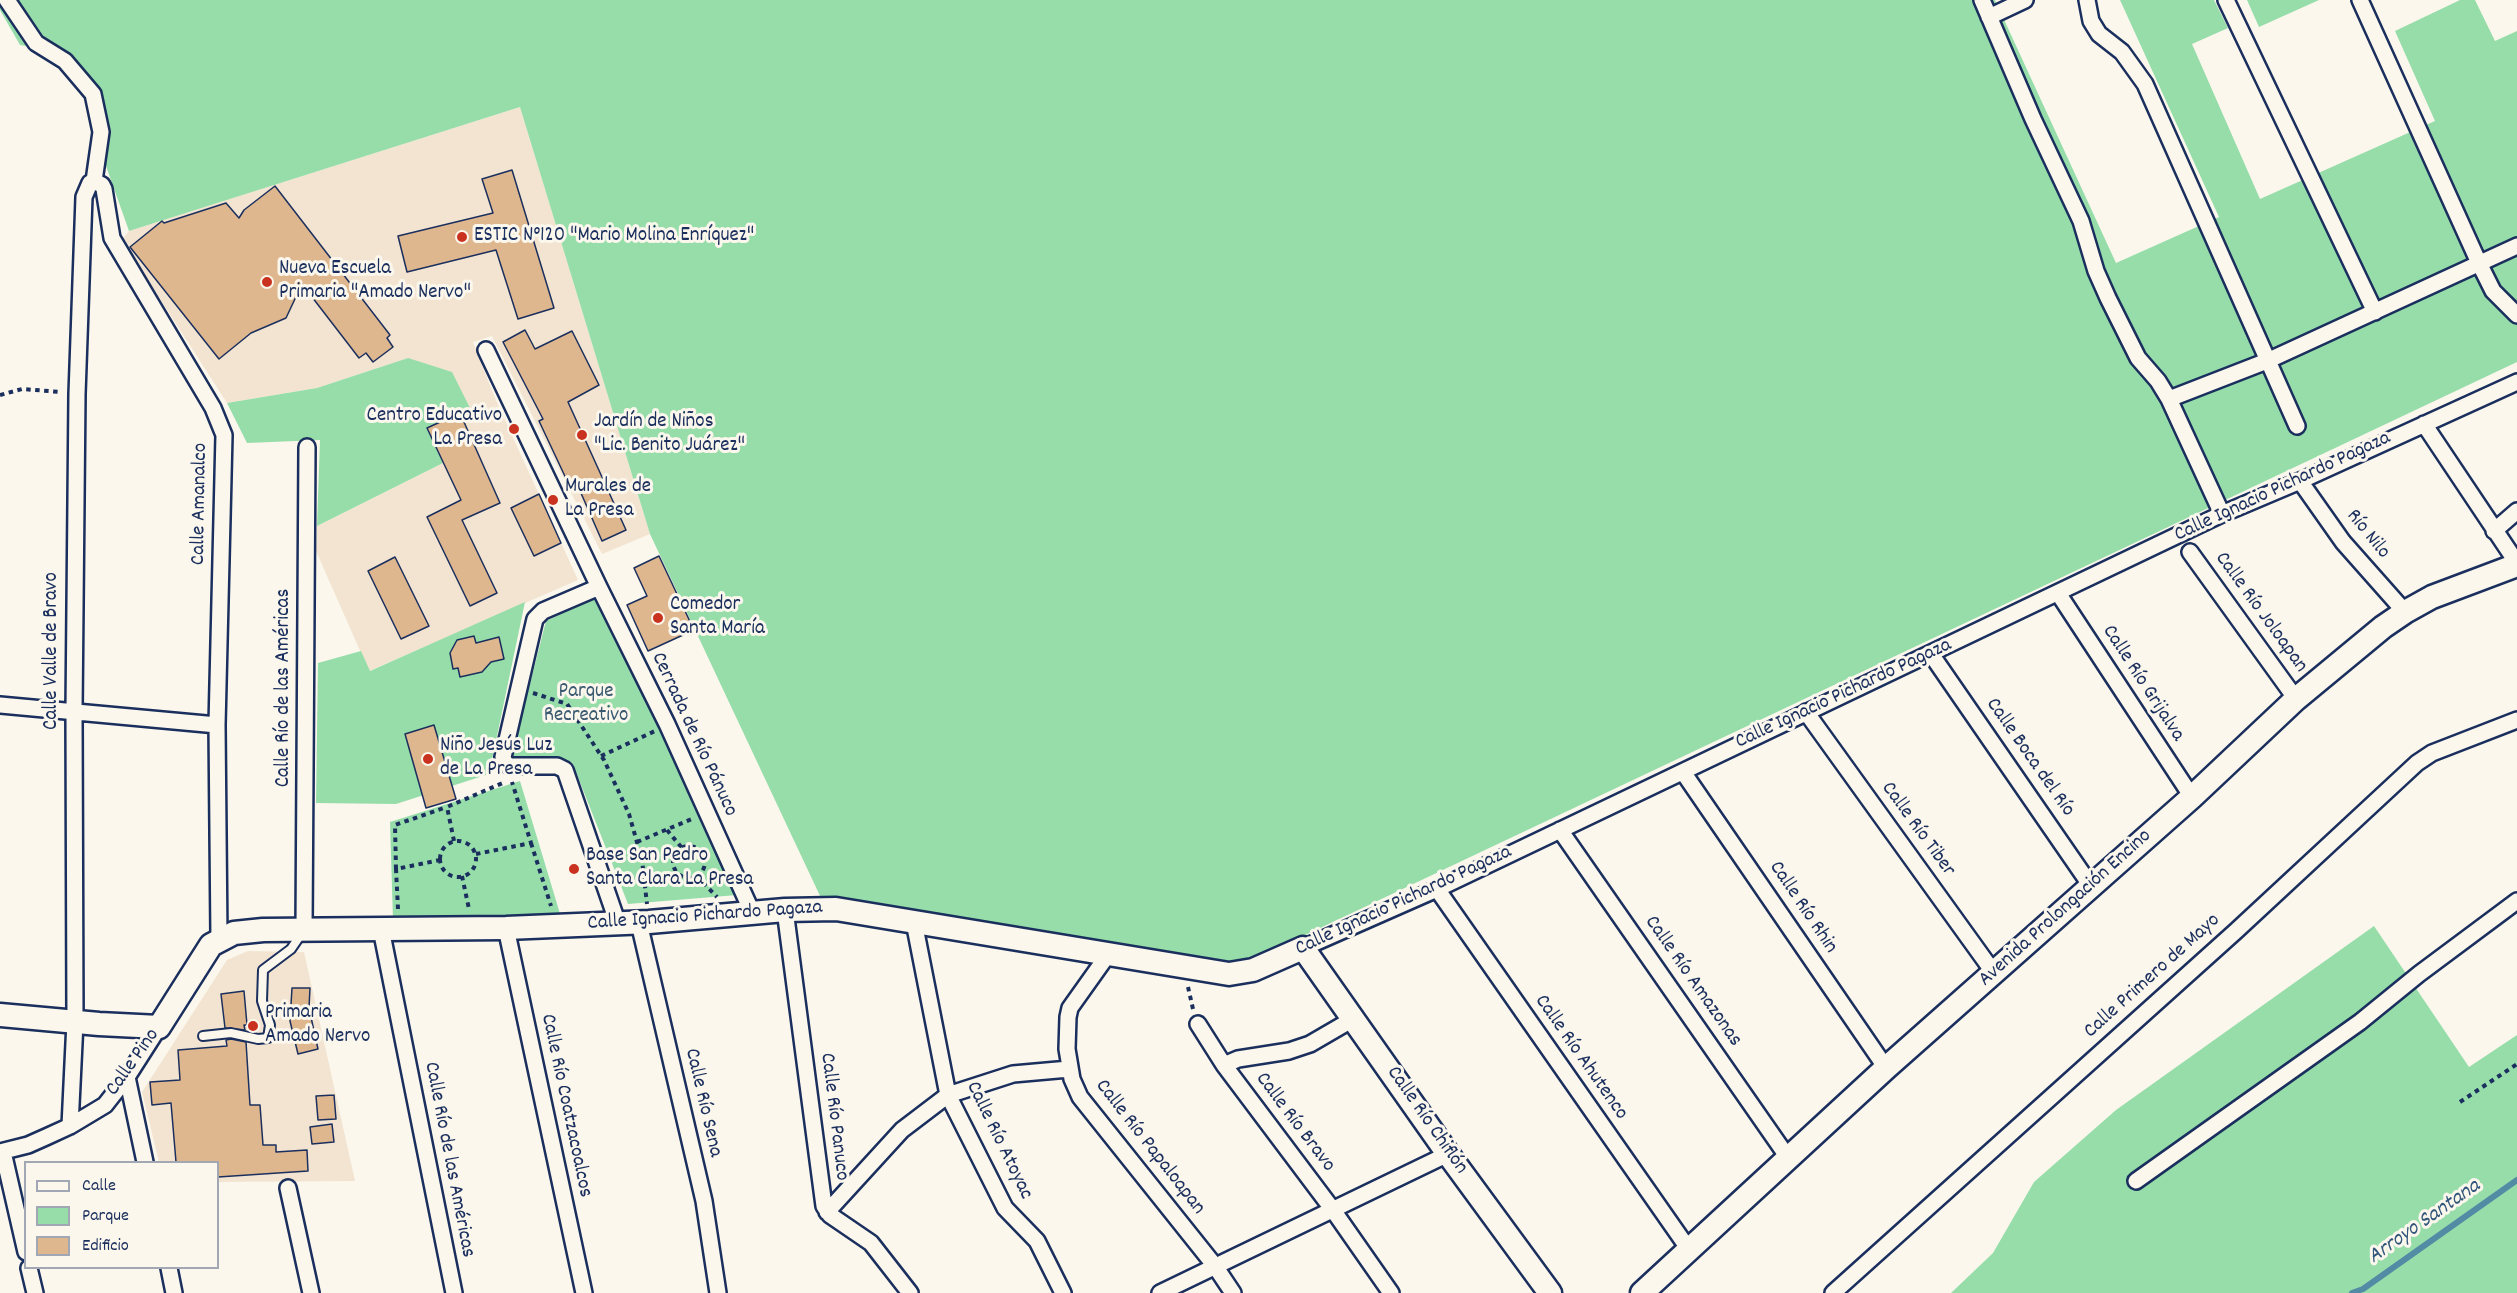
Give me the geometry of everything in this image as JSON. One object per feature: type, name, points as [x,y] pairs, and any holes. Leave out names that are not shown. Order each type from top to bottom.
[{"type":"street","points":[[7,0],[36,44],[65,61],[93,94],[101,132],[94,181]]},
{"type":"street","points":[[1982,0],[2033,119],[2081,221],[2096,271],[2108,298],[2138,358],[2158,381],[2169,399],[2222,514]]},
{"type":"street","points":[[1989,17],[2025,0]]},
{"type":"street","points":[[2087,0],[2091,21],[2099,34],[2122,52],[2145,84],[2296,426]]},
{"type":"street","points":[[2226,0],[2375,312]]},
{"type":"street","points":[[2360,0],[2479,263],[2493,291],[2517,315]]},
{"type":"street","name":"Calle Valle de Bravo","points":[[70,1126],[75,1022],[74,712],[77,394],[84,197],[90,183],[94,181]]},
{"type":"street","name":"Calle Amanalco","points":[[94,181],[102,184],[104,189],[112,238],[213,408],[224,435],[212,947]]},
{"type":"street","points":[[2169,399],[2267,361],[2517,246]]},
{"type":"street","name":"Cerrada de Río Pánuco","points":[[486,350],[667,724],[752,912]]},
{"type":"street","name":"Calle Ignacio Pichardo Pagaza","points":[[212,947],[234,933],[249,930],[381,929],[466,917],[506,928],[635,923],[752,912],[836,909],[1107,956],[1229,974],[1244,973],[1437,889],[2222,514],[2517,382]]},
{"type":"street","points":[[2424,424],[2517,564]]},
{"type":"street","name":"Calle Río de las Américas","points":[[304,930],[307,447]]},
{"type":"street","name":"Río Nilo","points":[[2300,481],[2343,542],[2405,612]]},
{"type":"street","points":[[2494,531],[2517,511]]},
{"type":"street","name":"Calle Río Joloapan","points":[[2190,552],[2296,699]]},
{"type":"street","name":"Avenida Prolongación Encino","points":[[1642,1293],[1886,1068],[2192,797],[2296,699],[2383,627],[2405,612],[2432,597],[2517,564]]},
{"type":"street","points":[[518,688],[532,628],[538,615],[599,587]]},
{"type":"street","name":"Calle Río Grijalva","points":[[2058,593],[2192,797]]},
{"type":"street","name":"Calle Boca del Río","points":[[1931,654],[2091,886]]},
{"type":"street","name":"Calle Río Sena","points":[[518,688],[503,757],[505,763],[510,766],[564,768],[635,923],[704,1201],[718,1293]]},
{"type":"street","points":[[0,705],[217,725]]},
{"type":"street","name":"Calle Río Tiber","points":[[1806,712],[1994,973]]},
{"type":"street","name":"Calle Primero de Mayo","points":[[1833,1293],[2236,931],[2417,763],[2440,749],[2517,720]]},
{"type":"street","name":"Calle Río Rhin","points":[[1683,772],[1886,1068]]},
{"type":"street","name":"Calle Río Amazonas","points":[[1560,830],[1789,1159]]},
{"type":"street","name":"Calle Río Ahutenco","points":[[1437,889],[1690,1251]]},
{"type":"street","points":[[2136,1181],[2360,1022],[2419,974],[2517,901]]},
{"type":"street","name":"Calle Río Panuco","points":[[785,910],[823,1199],[827,1212],[872,1243],[910,1293]]},
{"type":"street","name":"Calle Río Atoyac","points":[[914,922],[948,1095],[1005,1208],[1012,1218],[1037,1241],[1063,1293]]},
{"type":"street","name":"Calle Río Coatzacoalcos","points":[[506,928],[584,1293]]},
{"type":"street","name":"Calle Río de las Américas","points":[[381,929],[454,1293]]},
{"type":"street","name":"Calle Pino","points":[[2,1152],[28,1144],[70,1126],[105,1105],[127,1077],[212,947]]},
{"type":"street","name":"Calle Río Chiflón","points":[[1303,948],[1448,1154],[1550,1293]]},
{"type":"street","name":"Calle Río Papaloapan","points":[[1107,956],[1070,1008],[1067,1030],[1069,1069],[1080,1097],[1215,1266],[1233,1293]]},
{"type":"street","points":[[0,1015],[159,1027]]},
{"type":"street","points":[[1224,1065],[1238,1059],[1289,1051],[1310,1044],[1353,1019]]},
{"type":"street","name":"Calle Río Bravo","points":[[1198,1024],[1224,1065],[1333,1210],[1391,1293]]},
{"type":"street","points":[[827,1212],[902,1131],[948,1095],[1014,1074],[1069,1069]]},
{"type":"street","points":[[127,1077],[146,1161]]},
{"type":"street","points":[[2,1152],[24,1244]]},
{"type":"street","points":[[1160,1293],[1448,1154]]},
{"type":"street","points":[[288,1188],[311,1293]]},
{"type":"street","points":[[29,1269],[34,1293]]},
{"type":"street","points":[[169,1269],[174,1293]]},
{"type":"lane","points":[[203,1035],[231,1033],[258,1039],[268,1038],[270,1025],[262,1001],[263,970],[291,949],[304,930]]},
{"type":"path","points":[[0,395],[22,388],[43,390]]},
{"type":"path","points":[[518,688],[567,704],[601,756],[629,814],[642,860],[635,923]]},
{"type":"path","points":[[601,756],[667,724]]},
{"type":"path","points":[[407,909],[396,909],[395,825],[447,807],[512,779],[552,911]]},
{"type":"path","points":[[447,807],[454,841]]},
{"type":"path","points":[[637,842],[707,812]]},
{"type":"path","points":[[667,830],[682,848]]},
{"type":"path","points":[[454,841],[465,842],[476,854],[472,871],[457,877],[446,872],[440,860],[445,847],[454,841]]},
{"type":"path","points":[[476,854],[531,843]]},
{"type":"path","points":[[692,847],[704,858],[704,868],[693,878],[678,875],[673,866],[674,856],[682,848],[692,847]]},
{"type":"path","points":[[396,869],[440,860]]},
{"type":"path","points":[[462,876],[466,917]]},
{"type":"path","points":[[1184,968],[1198,1024]]},
{"type":"path","points":[[2460,1102],[2517,1064]]},
{"type":"shaded area","points":[[520,107],[650,534],[602,554],[492,336],[473,342],[495,398],[578,580],[369,671],[316,551],[317,526],[443,463],[427,428],[408,358],[317,388],[227,403],[122,240],[129,231]]},
{"type":"shaded area","name":"Primaria Amado Nervo","points":[[248,951],[304,952],[355,1181],[219,1182],[219,1161],[159,1161],[142,1092],[227,960]]},
{"type":"green space","points":[[0,0],[1995,0],[2116,263],[2219,217],[2120,0],[2214,0],[2228,28],[2192,44],[2260,199],[2435,121],[2395,31],[2460,0],[2475,0],[2495,41],[2517,31],[2517,362],[1244,964],[821,898],[650,534],[520,107],[129,231],[100,149],[100,95],[50,50],[20,45],[0,10]]},
{"type":"green space","points":[[2247,0],[2319,0],[2259,27]]},
{"type":"green space","points":[[408,358],[452,372],[470,408],[427,428],[443,463],[317,526],[320,440],[247,443],[227,403],[317,388]]},
{"type":"green space","name":"Parque Recreativo","points":[[601,595],[737,895],[628,904],[572,762],[510,762],[546,621]]},
{"type":"green space","points":[[525,602],[489,774],[396,804],[316,803],[318,663],[361,651],[370,671]]},
{"type":"green space","points":[[520,781],[561,917],[393,920],[390,822]]},
{"type":"green space","points":[[2374,926],[2469,1067],[2517,1035],[2517,1293],[1951,1293],[1993,1253],[2034,1182],[2116,1110]]},
{"type":"building","points":[[512,170],[554,308],[518,319],[496,250],[407,272],[398,236],[493,213],[482,179]]},
{"type":"building","points":[[275,186],[390,335],[387,338],[393,347],[373,362],[366,353],[359,358],[302,284],[286,318],[251,333],[219,359],[130,247],[162,221],[164,223],[226,203],[239,218],[244,210]]},
{"type":"building","points":[[525,330],[535,349],[572,331],[599,385],[568,402],[626,530],[602,541],[577,484],[570,487],[539,421],[543,419],[503,342]]},
{"type":"building","points":[[460,413],[500,503],[462,520],[497,593],[470,606],[427,517],[461,500],[427,428]]},
{"type":"building","points":[[539,494],[561,543],[534,556],[511,508]]},
{"type":"building","points":[[659,556],[694,630],[648,651],[627,605],[647,596],[634,568]]},
{"type":"building","points":[[395,557],[429,626],[401,639],[368,571]]},
{"type":"building","points":[[474,636],[476,643],[499,637],[504,659],[491,662],[482,672],[460,677],[458,668],[453,669],[450,653],[457,640]]},
{"type":"building","name":"Niño Jesús Luz de La Presa","points":[[434,725],[456,799],[426,808],[405,734]]},
{"type":"building","points":[[292,988],[310,988],[309,1008],[318,1049],[298,1054],[290,1021]]},
{"type":"building","points":[[244,991],[247,1025],[244,1025],[245,1030],[225,1028],[221,994]]},
{"type":"building","points":[[226,1040],[246,1042],[250,1105],[260,1105],[263,1145],[276,1145],[276,1152],[307,1150],[308,1171],[219,1177],[219,1161],[176,1161],[171,1103],[152,1105],[150,1082],[180,1080],[178,1050],[227,1046]]},
{"type":"building","points":[[334,1095],[336,1119],[318,1120],[316,1096]]},
{"type":"building","points":[[332,1124],[334,1142],[312,1144],[310,1127]]},
{"type":"waterway","name":"Arroyo Santana","points":[[2352,1293],[2363,1289],[2517,1180]]},
{"type":"place","name":"ESTIC N°120 \"Mario Molina Enríquez\"","points":[[462,237]]},
{"type":"place","name":"Nueva Escuela Primaria \"Amado Nervo\"","points":[[267,282]]},
{"type":"place","name":"Centro Educativo La Presa","points":[[514,429]]},
{"type":"place","name":"Jardín de Niños \"Lic. Benito Juárez\"","points":[[582,435]]},
{"type":"place","name":"Murales de La Presa","points":[[553,500]]},
{"type":"place","name":"Comedor Santa María","points":[[658,618]]},
{"type":"place","name":"Niño Jesús Luz de La Presa","points":[[428,759]]},
{"type":"place","name":"Base San Pedro Santa Clara La Presa","points":[[574,869]]},
{"type":"place","name":"Primaria Amado Nervo","points":[[253,1026]]}]
